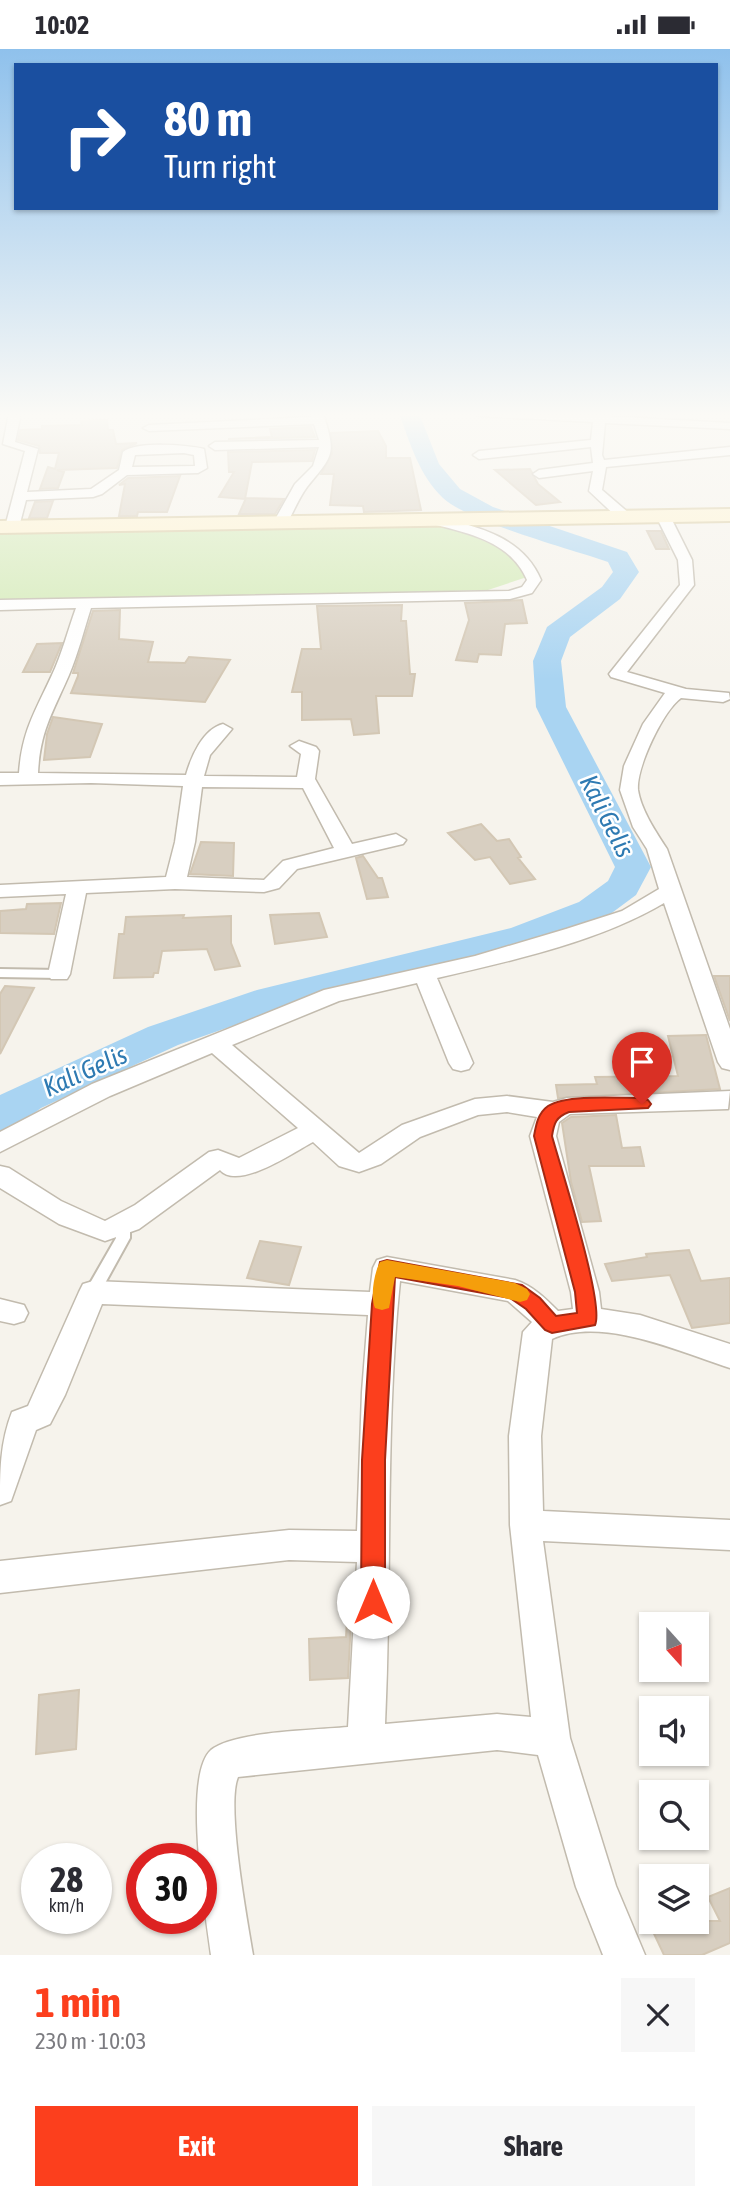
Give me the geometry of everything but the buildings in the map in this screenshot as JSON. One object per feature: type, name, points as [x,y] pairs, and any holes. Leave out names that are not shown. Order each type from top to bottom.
[{"type":"main road","points":[[6,527],[730,515]]},
{"type":"street","points":[[6,527],[17,502]]},
{"type":"street","points":[[280,523],[291,502]]},
{"type":"street","points":[[608,502],[625,517]]},
{"type":"street","points":[[663,516],[685,560],[687,585],[617,674],[678,692],[723,697]]},
{"type":"street","points":[[0,605],[406,599],[515,594],[527,590],[534,580],[526,559],[492,539],[442,521]]},
{"type":"street","points":[[515,594],[520,611]]},
{"type":"street","points":[[28,779],[30,749],[40,715],[61,674],[85,604]]},
{"type":"street","points":[[678,692],[667,700],[652,724],[633,766],[629,790],[643,827],[657,849],[670,891],[721,1012],[730,1062]]},
{"type":"street","points":[[175,883],[185,842],[192,781],[201,754],[223,729]]},
{"type":"street","points":[[299,746],[310,751],[310,767],[305,782]]},
{"type":"street","points":[[0,779],[91,777],[305,782],[311,786],[346,851]]},
{"type":"street","points":[[0,891],[175,883],[272,884],[290,865],[396,841]]},
{"type":"street","points":[[59,974],[77,888]]},
{"type":"street","points":[[0,1143],[101,1090],[332,995],[479,963],[629,915],[670,891]]},
{"type":"street","points":[[424,974],[461,1063]]},
{"type":"street","points":[[215,1044],[348,1159],[359,1163],[372,1159],[411,1131],[475,1107],[507,1104],[554,1111]]},
{"type":"street","points":[[587,1319],[585,1292],[543,1136],[546,1120],[554,1111],[567,1106],[729,1102]]},
{"type":"street","points":[[0,1175],[19,1189],[102,1232],[124,1227],[218,1159],[229,1163],[233,1168],[242,1168],[315,1130]]},
{"type":"street","points":[[366,1745],[373,1547],[373,1460],[382,1304],[387,1268],[515,1291],[533,1304],[552,1324]]},
{"type":"street","points":[[0,1491],[23,1421],[38,1415],[50,1395],[93,1292],[382,1304]]},
{"type":"street","points":[[624,1955],[596,1887],[552,1738],[540,1659],[526,1525],[525,1436],[538,1332],[552,1324],[587,1319],[640,1327],[730,1356]]},
{"type":"street","points":[[526,1525],[730,1535]]},
{"type":"street","points":[[0,1577],[289,1545],[373,1547]]},
{"type":"street","points":[[232,1955],[217,1828],[217,1782],[221,1767],[235,1758],[252,1755],[497,1732],[552,1738]]},
{"type":"lane","points":[[0,973],[59,974]]},
{"type":"lane","points":[[93,1292],[124,1237],[124,1227]]},
{"type":"green space","points":[[451,526],[517,556],[530,576],[488,590],[0,603],[0,529]]},
{"type":"waterway","name":"Kali Gelis","points":[[0,1116],[26,1098],[163,1036],[271,999],[524,936],[592,910],[623,887],[633,867],[551,707],[547,661],[557,633],[611,593],[626,572],[618,557],[485,512],[467,502]]},
{"type":"slow traffic","points":[[382,1302],[387,1268],[458,1279],[520,1294]]},
{"type":"route","points":[[373,1602],[373,1460],[382,1304],[387,1268],[515,1291],[533,1304],[552,1324],[587,1319],[585,1292],[543,1136],[546,1120],[554,1111],[567,1106],[642,1104]]}]
